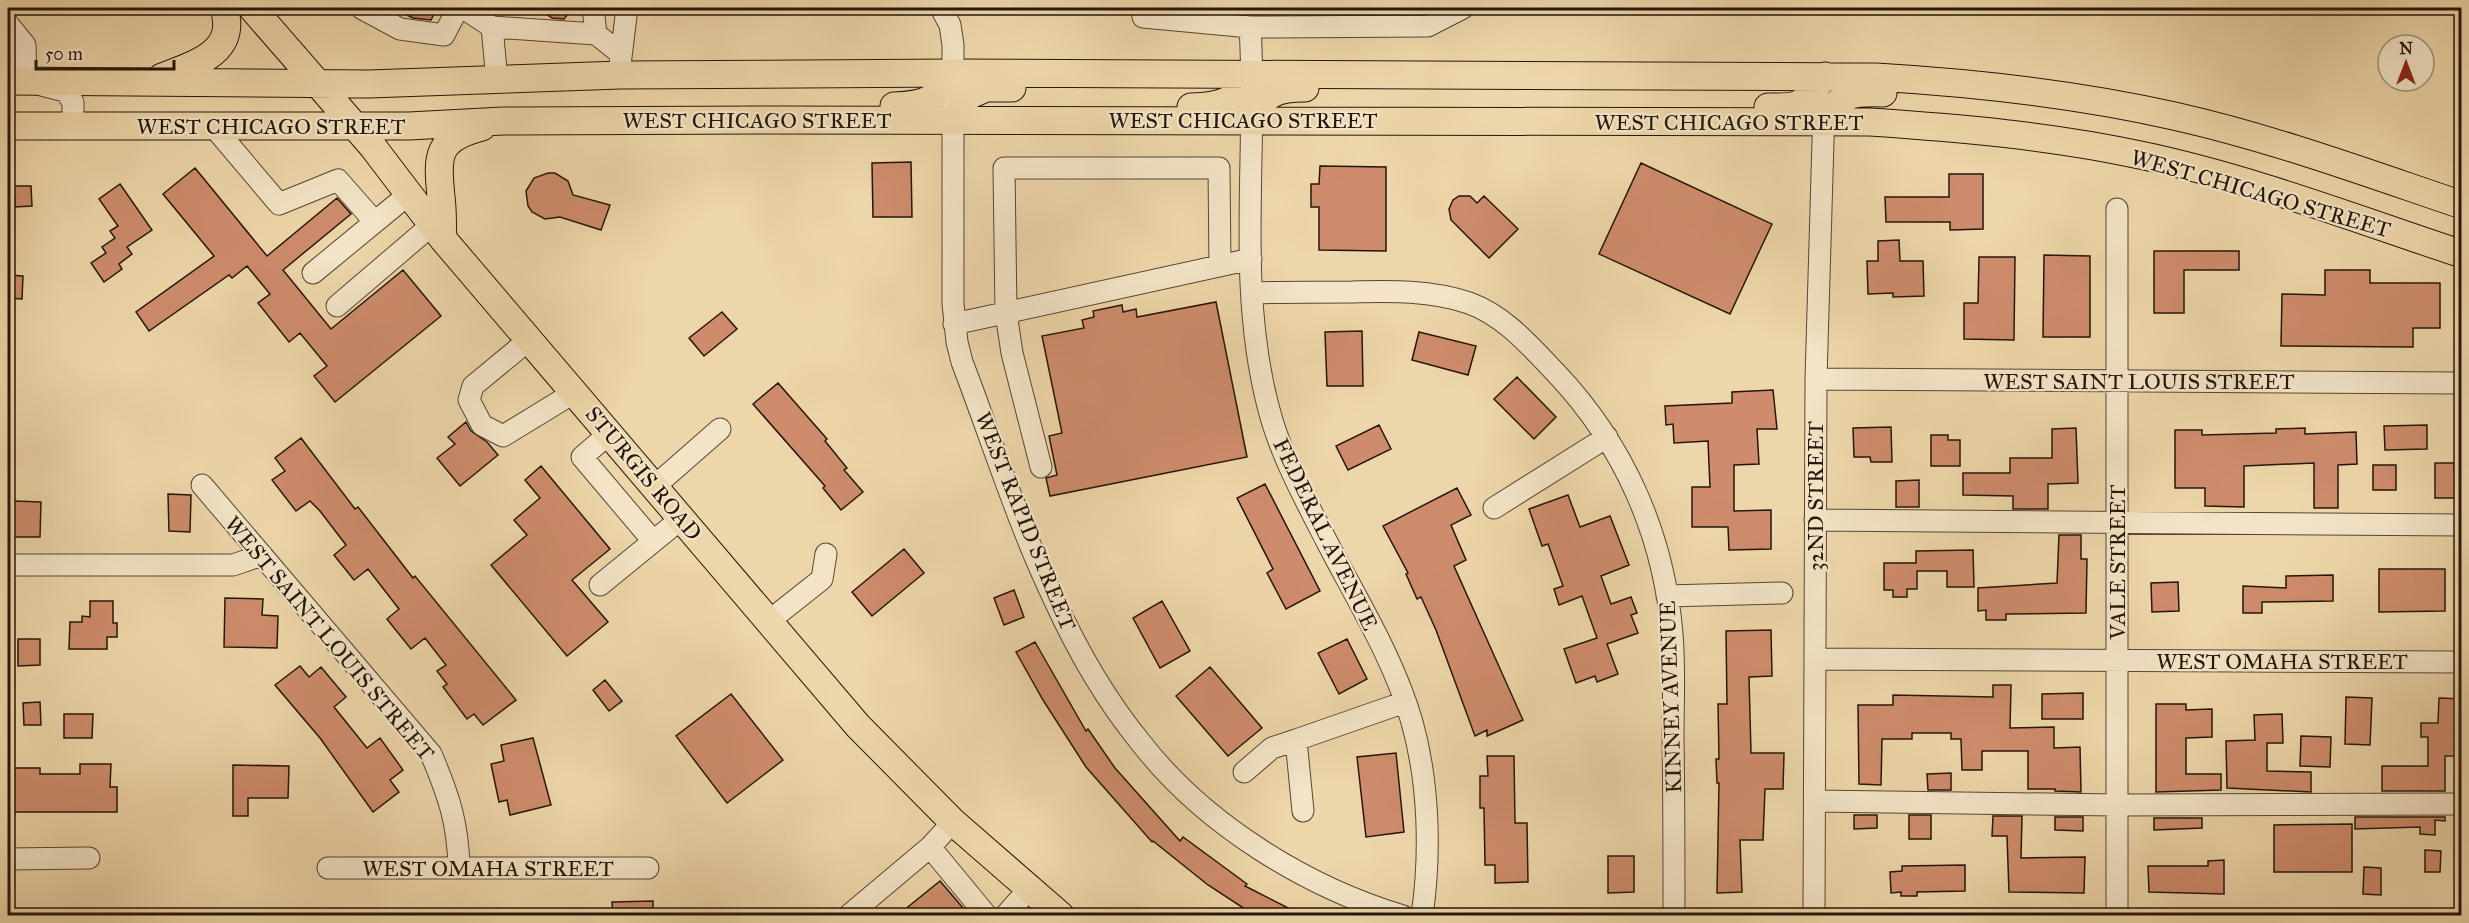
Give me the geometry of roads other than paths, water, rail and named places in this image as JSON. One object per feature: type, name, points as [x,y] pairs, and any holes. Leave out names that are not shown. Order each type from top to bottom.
[{"type":"main road","points":[[150,82],[205,59],[215,51],[223,42],[226,29],[224,8]]},
{"type":"main road","name":"STURGIS ROAD","points":[[252,8],[373,147],[438,232],[858,726],[953,822],[1058,915]]},
{"type":"main road","name":"WEST CHICAGO STREET","points":[[17,81],[317,84],[497,80],[620,64],[954,73],[1825,76],[1919,79],[2019,88],[2127,106],[2210,125],[2313,155],[2462,206]]},
{"type":"main road","points":[[765,120],[835,107],[912,106],[927,102],[942,90],[954,73]]},
{"type":"main road","points":[[954,120],[968,96],[986,88],[1084,88],[1140,74]]},
{"type":"main road","points":[[1093,120],[1126,107],[1221,105],[1240,92],[1253,75]]},
{"type":"main road","points":[[1252,120],[1259,105],[1271,92],[1291,88],[1364,90],[1439,75]]},
{"type":"main road","points":[[1624,121],[1706,106],[1791,108],[1809,99],[1825,76]]},
{"type":"main road","points":[[1824,122],[1832,107],[1845,96],[1861,92],[1944,95],[2019,88]]},
{"type":"main road","name":"WEST CHICAGO STREET","points":[[8,126],[354,126],[503,121],[765,120],[1870,123],[1986,131],[2129,153],[2281,194],[2462,254]]},
{"type":"main road","points":[[438,232],[438,165],[442,153],[460,135],[503,121]]},
{"type":"main road","points":[[2169,162],[2274,177],[2449,233],[2462,233]]},
{"type":"street","points":[[361,8],[400,29],[444,35],[460,8],[492,27],[596,34]]},
{"type":"street","points":[[593,8],[596,34],[620,64]]},
{"type":"street","points":[[620,64],[627,8]]},
{"type":"street","name":"WEST RAPID STREET","points":[[941,8],[950,25],[954,73],[954,324],[962,362],[1053,599],[1097,678],[1141,744],[1196,799],[1226,825],[1294,870],[1334,889],[1403,915]]},
{"type":"street","points":[[1143,17],[1250,27],[1428,26],[1463,8]]},
{"type":"street","points":[[8,24],[25,45],[17,81],[65,91],[73,102],[73,127]]},
{"type":"street","points":[[492,27],[497,80]]},
{"type":"street","name":"FEDERAL AVENUE","points":[[1250,27],[1253,75],[1252,293],[1262,382],[1278,440],[1291,472],[1388,660],[1405,702],[1419,750],[1424,783],[1426,874],[1422,915]]},
{"type":"street","name":"32ND STREET","points":[[1814,915],[1816,379],[1825,76]]},
{"type":"street","points":[[213,126],[279,204],[338,180],[374,221]]},
{"type":"street","points":[[1041,467],[1012,353],[1005,313],[1004,168],[1219,168],[1220,266]]},
{"type":"street","points":[[313,273],[409,194]]},
{"type":"street","name":"VALE STREET","points":[[2117,209],[2117,915]]},
{"type":"street","points":[[337,306],[438,232]]},
{"type":"street","points":[[954,324],[1251,259]]},
{"type":"street","name":"KINNEY AVENUE","points":[[1252,293],[1391,291],[1446,296],[1470,303],[1510,326],[1567,385],[1607,438],[1627,470],[1640,497],[1653,534],[1667,596],[1672,635],[1673,670],[1674,915]]},
{"type":"street","points":[[530,339],[473,386],[469,400],[482,424],[503,436],[575,392]]},
{"type":"street","name":"WEST SAINT LOUIS STREET","points":[[1816,379],[2462,383]]},
{"type":"street","points":[[654,486],[720,429]]},
{"type":"street","points":[[610,434],[582,457],[653,542]]},
{"type":"street","points":[[1494,508],[1607,438]]},
{"type":"street","name":"WEST SAINT LOUIS STREET","points":[[202,484],[431,754],[449,796],[458,835],[459,868]]},
{"type":"street","points":[[600,585],[682,518]]},
{"type":"street","points":[[1815,520],[2462,525]]},
{"type":"street","points":[[769,621],[822,579],[826,554]]},
{"type":"street","points":[[8,565],[232,565],[262,555]]},
{"type":"street","points":[[1667,596],[1782,593]]},
{"type":"street","name":"WEST OMAHA STREET","points":[[1815,659],[2462,662]]},
{"type":"street","points":[[1244,772],[1272,748],[1405,702]]},
{"type":"street","points":[[1296,740],[1303,811]]},
{"type":"street","points":[[1815,801],[2117,805],[2462,804]]},
{"type":"street","points":[[848,915],[930,847],[953,822]]},
{"type":"street","points":[[930,847],[987,915]]},
{"type":"street","points":[[8,859],[89,858]]},
{"type":"street","name":"WEST OMAHA STREET","points":[[328,868],[648,868]]},
{"type":"street","points":[[1005,915],[1029,889]]}]
